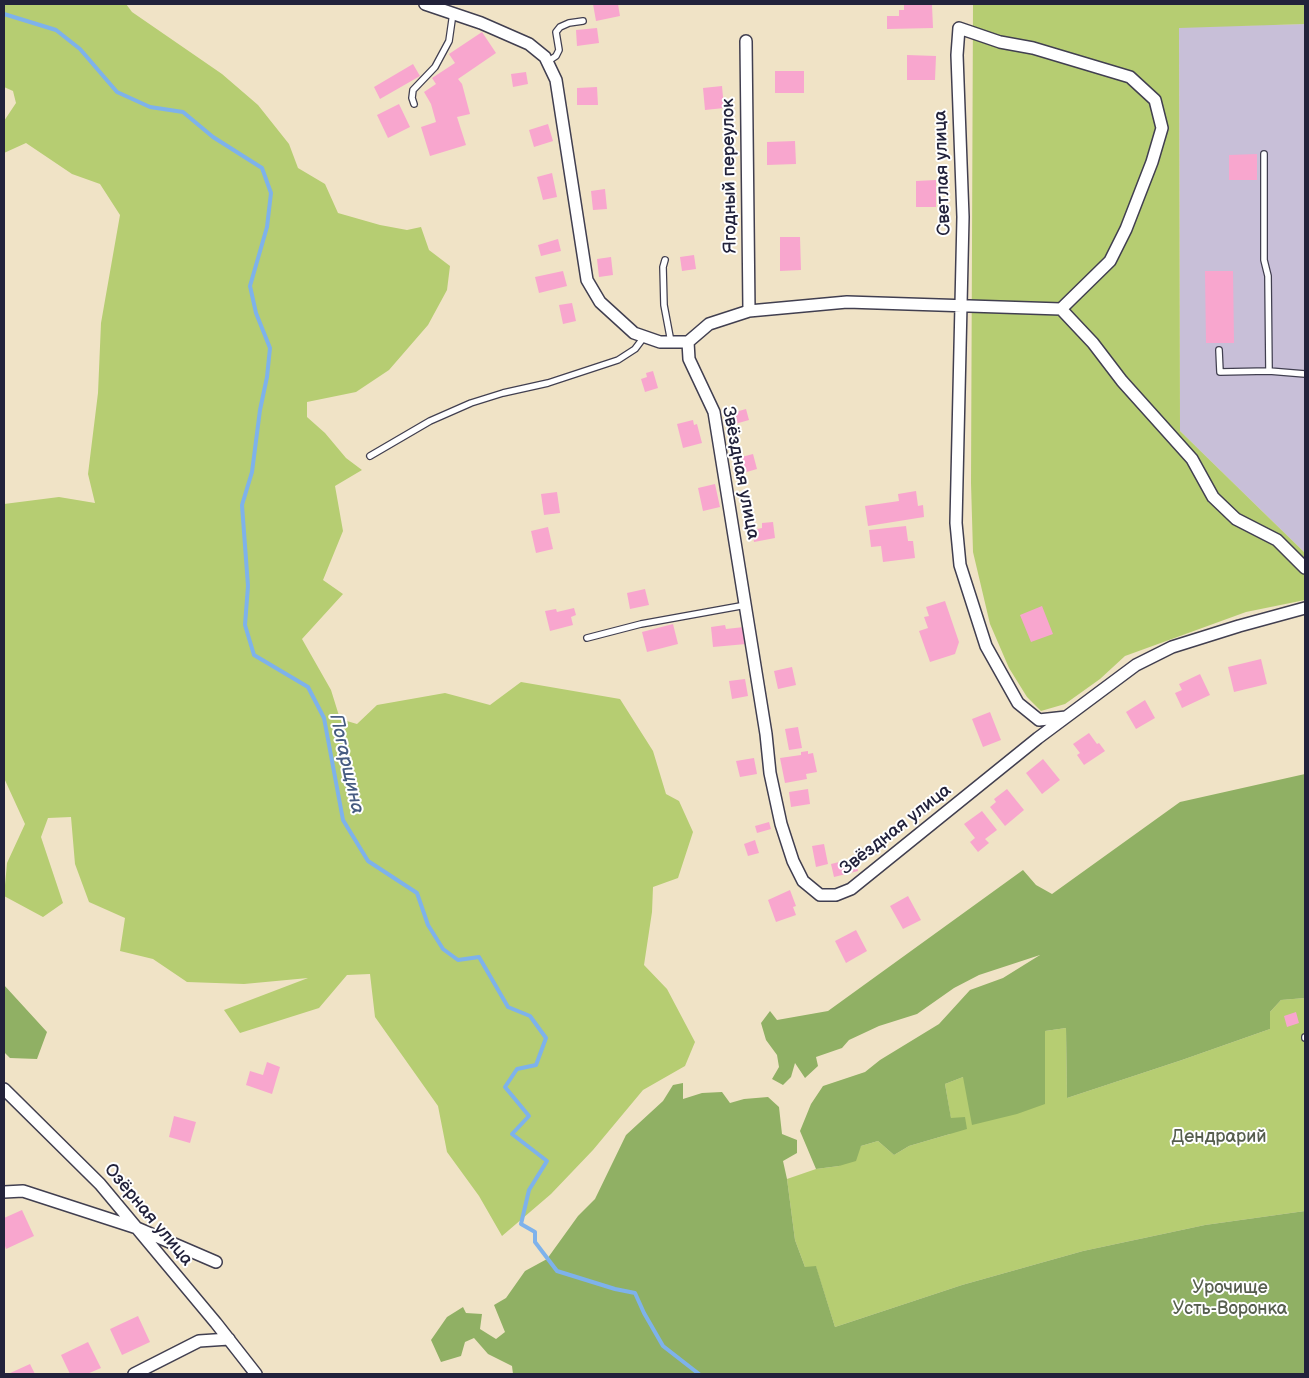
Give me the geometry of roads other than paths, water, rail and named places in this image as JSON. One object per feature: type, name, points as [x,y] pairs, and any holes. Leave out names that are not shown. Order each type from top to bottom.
[{"type":"street","points":[[425,4],[481,23],[530,44],[545,57],[556,80],[587,280],[600,302],[634,333],[660,342],[688,342],[709,324],[750,311],[847,302],[1061,309],[1093,344],[1122,381],[1192,458],[1213,497],[1236,519],[1277,540],[1305,568]]},
{"type":"street","name":"Светлая улица","points":[[1061,309],[1110,261],[1126,229],[1152,162],[1162,128],[1155,100],[1130,78],[1033,48],[1000,42],[959,28],[957,55],[963,217],[956,523],[960,565],[986,646],[1018,703],[1039,720],[1066,717]]},
{"type":"street","name":"Ягодный переулок","points":[[746,41],[750,311]]},
{"type":"street","name":"Звёздная улица","points":[[688,342],[689,359],[714,412],[766,734],[770,773],[781,824],[793,861],[803,881],[820,895],[836,895],[851,889],[1038,738],[1136,665],[1172,646],[1305,608]]},
{"type":"street","name":"Озёрная улица","points":[[4,1089],[100,1184],[256,1374]]},
{"type":"street","points":[[4,1192],[23,1190],[137,1228],[216,1262]]},
{"type":"street","points":[[134,1374],[199,1341],[228,1339]]},
{"type":"lane","points":[[414,104],[412,98],[413,90],[435,67],[449,41],[453,14]]},
{"type":"lane","points":[[547,62],[556,56],[559,50],[556,32],[560,26],[568,23],[583,22]]},
{"type":"lane","points":[[1264,154],[1264,260],[1268,276],[1269,371]]},
{"type":"lane","points":[[665,260],[663,267],[664,305],[671,342]]},
{"type":"lane","points":[[370,456],[430,421],[471,404],[503,393],[548,384],[618,360],[635,349],[644,336]]},
{"type":"lane","points":[[1219,350],[1220,372],[1269,371],[1305,374]]},
{"type":"lane","points":[[587,638],[641,624],[746,606]]},
{"type":"waterway","name":"Погарщина","points":[[4,14],[56,30],[80,49],[117,92],[150,107],[183,112],[213,137],[262,168],[271,193],[267,227],[250,286],[256,313],[270,348],[252,472],[242,505],[248,586],[245,625],[254,655],[308,687],[324,718],[343,820],[368,861],[417,893],[428,925],[443,949],[458,960],[479,957],[508,1007],[530,1016],[546,1038],[536,1065],[517,1069],[505,1087],[529,1116],[512,1134],[547,1161],[529,1190],[521,1224],[535,1232],[535,1242],[557,1271],[615,1289],[635,1293],[663,1346],[699,1374]]},
{"type":"park label","name":"Дендрарий","points":[[1219,1137]]},
{"type":"park label","name":"Урочище Усть-Воронка","points":[[1230,1298]]}]
